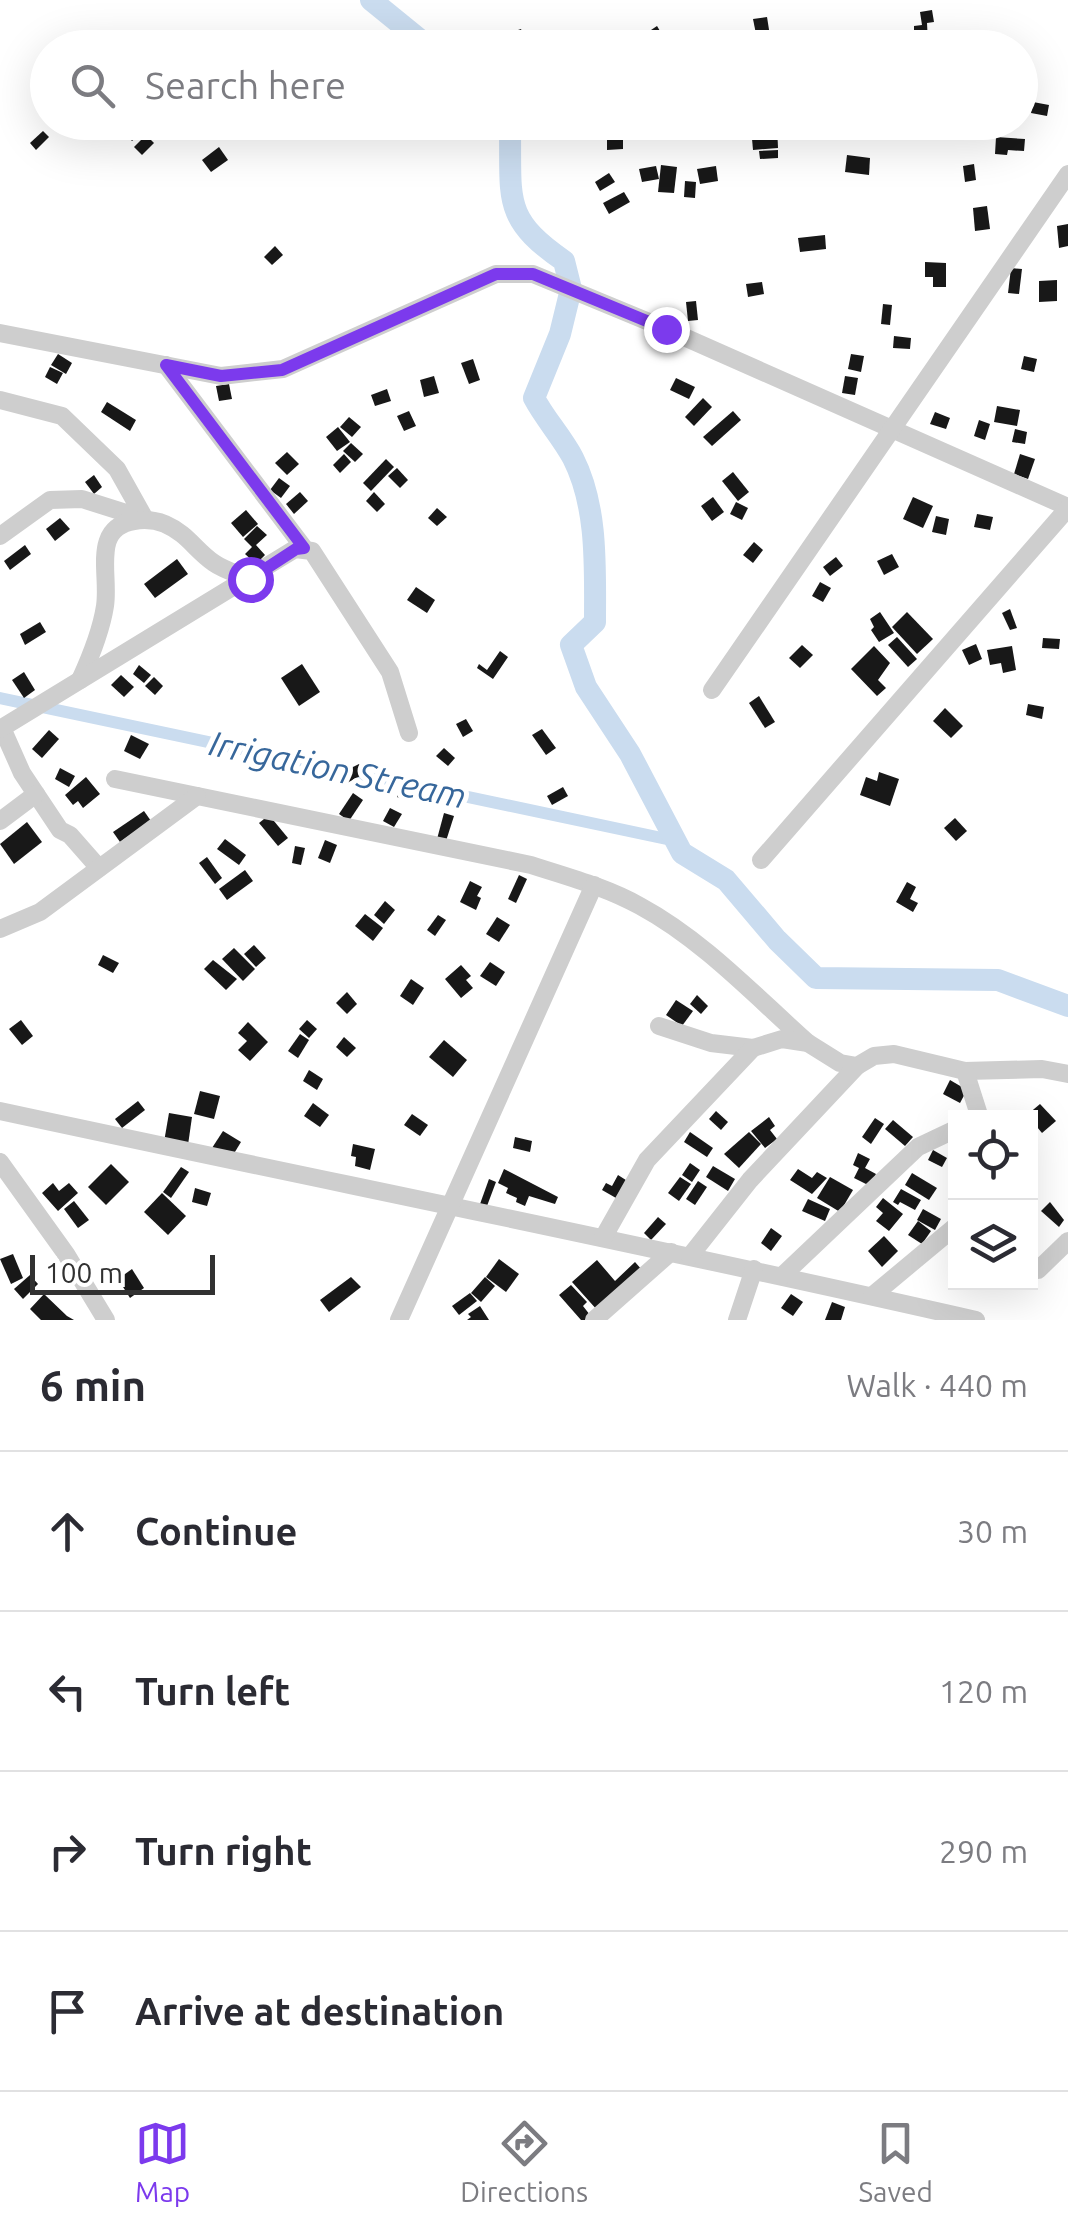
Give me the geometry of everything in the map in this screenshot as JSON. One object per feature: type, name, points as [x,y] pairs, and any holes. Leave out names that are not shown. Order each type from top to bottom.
[{"type":"street","points":[[712,690],[1068,174]]},
{"type":"street","points":[[0,333],[221,376],[282,370],[496,274],[533,274],[1068,508],[761,860]]},
{"type":"street","points":[[166,365],[304,548]]},
{"type":"street","points":[[0,400],[62,416],[117,469],[145,519]]},
{"type":"street","points":[[0,536],[50,500],[82,499],[165,524],[190,538],[214,563],[250,579]]},
{"type":"street","points":[[79,682],[94,650],[106,603],[106,540],[113,529],[125,522],[145,519]]},
{"type":"street","points":[[99,868],[60,830],[22,773],[1,729],[296,549],[312,551],[390,672],[409,733]]},
{"type":"street","points":[[114,779],[532,865],[594,885],[640,906],[691,938],[808,1043],[840,1063],[856,1066]]},
{"type":"street","points":[[0,820],[36,794]]},
{"type":"street","points":[[0,929],[40,912],[197,796]]},
{"type":"street","points":[[399,1320],[594,885]]},
{"type":"street","points":[[659,1026],[711,1043],[752,1048],[782,1039],[808,1043]]},
{"type":"street","points":[[604,1238],[648,1160],[752,1048]]},
{"type":"street","points":[[594,1320],[681,1254],[856,1066],[874,1056],[894,1054],[965,1071],[1042,1069],[1068,1074]]},
{"type":"street","points":[[965,1071],[977,1110]]},
{"type":"street","points":[[0,1111],[754,1269],[976,1320]]},
{"type":"street","points":[[782,1276],[918,1146],[948,1133]]},
{"type":"street","points":[[0,1162],[66,1254],[106,1320]]},
{"type":"street","points":[[872,1296],[948,1233]]},
{"type":"street","points":[[1038,1270],[1068,1241]]},
{"type":"street","points":[[736,1320],[754,1269]]},
{"type":"building","points":[[932,10],[934,22],[927,23],[927,30],[914,30],[914,26],[922,25],[920,12]]},
{"type":"building","points":[[767,17],[769,30],[755,30],[753,19]]},
{"type":"building","points":[[1038,103],[1049,105],[1047,116],[1038,114]]},
{"type":"building","points":[[33,140],[46,140],[36,150],[30,143]]},
{"type":"building","points":[[141,140],[154,143],[142,155],[134,147]]},
{"type":"building","points":[[607,140],[623,140],[623,149],[607,150]]},
{"type":"building","points":[[752,140],[778,140],[778,148],[753,150]]},
{"type":"building","points":[[996,140],[1025,140],[1024,151],[995,154]]},
{"type":"building","points":[[219,147],[228,160],[211,172],[202,160]]},
{"type":"building","points":[[778,150],[778,158],[760,159],[759,151]]},
{"type":"building","points":[[847,155],[870,158],[869,175],[845,172]]},
{"type":"building","points":[[974,164],[976,180],[965,182],[963,166]]},
{"type":"building","points":[[661,165],[677,167],[674,193],[658,192]]},
{"type":"building","points":[[656,166],[659,179],[642,182],[639,169]]},
{"type":"building","points":[[716,166],[718,181],[700,184],[697,169]]},
{"type":"building","points":[[609,173],[615,182],[600,191],[595,182]]},
{"type":"building","points":[[685,181],[696,182],[695,198],[684,197]]},
{"type":"building","points":[[624,192],[630,202],[609,214],[603,203]]},
{"type":"building","points":[[987,206],[990,229],[975,231],[973,208]]},
{"type":"building","points":[[1068,224],[1068,246],[1059,248],[1057,226]]},
{"type":"building","points":[[825,235],[826,249],[800,252],[798,238]]},
{"type":"building","points":[[275,246],[283,255],[272,265],[264,257]]},
{"type":"building","points":[[925,262],[946,263],[946,287],[933,287],[933,277],[925,277]]},
{"type":"building","points":[[1011,268],[1022,269],[1019,294],[1008,293]]},
{"type":"building","points":[[1057,280],[1057,301],[1039,302],[1039,281]]},
{"type":"building","points":[[762,282],[764,294],[748,297],[746,284]]},
{"type":"building","points":[[696,301],[698,320],[688,321],[686,302]]},
{"type":"building","points":[[883,304],[892,305],[890,325],[881,324]]},
{"type":"building","points":[[894,336],[911,338],[910,349],[893,348]]},
{"type":"building","points":[[58,354],[72,363],[66,374],[51,365]]},
{"type":"building","points":[[851,354],[864,356],[861,372],[848,369]]},
{"type":"building","points":[[1024,356],[1037,359],[1034,372],[1021,369]]},
{"type":"building","points":[[473,359],[480,380],[469,384],[461,363]]},
{"type":"building","points":[[50,367],[63,373],[57,384],[45,377]]},
{"type":"building","points":[[434,376],[439,393],[424,397],[420,380]]},
{"type":"building","points":[[845,376],[858,378],[855,395],[842,393]]},
{"type":"building","points":[[676,378],[695,387],[689,399],[670,390]]},
{"type":"building","points":[[229,384],[232,399],[219,401],[216,386]]},
{"type":"building","points":[[387,389],[391,401],[375,406],[371,395]]},
{"type":"building","points":[[703,398],[712,407],[694,426],[685,417]]},
{"type":"building","points":[[107,402],[136,420],[130,431],[101,412]]},
{"type":"building","points":[[997,406],[1020,410],[1017,426],[994,422]]},
{"type":"building","points":[[409,411],[416,426],[404,431],[397,416]]},
{"type":"building","points":[[733,411],[741,420],[712,446],[703,437]]},
{"type":"building","points":[[935,412],[950,418],[946,429],[930,424]]},
{"type":"building","points":[[349,417],[361,427],[352,437],[340,427]]},
{"type":"building","points":[[979,420],[990,424],[985,440],[974,436]]},
{"type":"building","points":[[338,427],[350,442],[337,451],[326,437]]},
{"type":"building","points":[[1015,429],[1027,432],[1025,444],[1012,442]]},
{"type":"building","points":[[351,443],[363,454],[355,462],[343,451]]},
{"type":"building","points":[[287,452],[299,464],[287,475],[275,463]]},
{"type":"building","points":[[344,454],[351,462],[340,473],[333,465]]},
{"type":"building","points":[[1020,454],[1035,459],[1028,479],[1014,474]]},
{"type":"building","points":[[386,459],[394,467],[371,491],[363,483]]},
{"type":"building","points":[[397,468],[408,480],[400,488],[388,476]]},
{"type":"building","points":[[733,472],[749,492],[738,501],[722,481]]},
{"type":"building","points":[[94,475],[102,487],[94,494],[85,482]]},
{"type":"building","points":[[279,478],[290,486],[281,498],[270,490]]},
{"type":"building","points":[[300,492],[308,501],[294,514],[286,504]]},
{"type":"building","points":[[374,492],[385,504],[377,512],[366,501]]},
{"type":"building","points":[[713,497],[724,512],[712,521],[701,506]]},
{"type":"building","points":[[913,497],[933,506],[923,528],[903,519]]},
{"type":"building","points":[[736,502],[748,508],[742,520],[730,514]]},
{"type":"building","points":[[437,508],[447,517],[437,526],[428,518]]},
{"type":"building","points":[[246,510],[258,524],[243,537],[231,523]]},
{"type":"building","points":[[977,514],[993,517],[990,530],[974,527]]},
{"type":"building","points":[[936,516],[949,519],[946,535],[932,532]]},
{"type":"building","points":[[60,518],[70,529],[55,541],[46,529]]},
{"type":"building","points":[[257,526],[267,535],[256,545],[265,555],[256,564],[245,554],[252,547],[244,539]]},
{"type":"building","points":[[754,542],[763,550],[753,563],[743,555]]},
{"type":"building","points":[[25,545],[31,554],[10,570],[4,561]]},
{"type":"building","points":[[892,554],[899,567],[884,575],[877,561]]},
{"type":"building","points":[[836,557],[843,566],[830,576],[823,567]]},
{"type":"building","points":[[177,559],[188,574],[155,598],[144,584]]},
{"type":"building","points":[[820,582],[831,588],[823,602],[812,596]]},
{"type":"building","points":[[416,587],[435,600],[427,613],[407,600]]},
{"type":"building","points":[[1010,609],[1017,628],[1010,630],[1002,613]]},
{"type":"building","points":[[880,612],[894,633],[879,642],[871,630],[874,627],[870,619]]},
{"type":"building","points":[[907,612],[933,639],[917,654],[892,627]]},
{"type":"building","points":[[40,622],[46,632],[25,645],[20,634]]},
{"type":"building","points":[[897,637],[917,659],[908,667],[888,645]]},
{"type":"building","points":[[1043,638],[1060,639],[1059,649],[1042,648]]},
{"type":"building","points":[[976,644],[982,659],[969,665],[962,650]]},
{"type":"building","points":[[802,645],[813,655],[800,668],[789,658]]},
{"type":"building","points":[[874,646],[890,663],[878,680],[886,688],[877,696],[851,669]]},
{"type":"building","points":[[1012,646],[1016,670],[1003,673],[1001,663],[990,665],[987,650]]},
{"type":"building","points":[[500,651],[508,657],[493,679],[477,668],[479,664],[487,670]]},
{"type":"building","points":[[302,664],[320,692],[299,706],[281,678]]},
{"type":"building","points":[[139,665],[151,675],[144,683],[133,674]]},
{"type":"building","points":[[24,672],[35,690],[24,698],[12,680]]},
{"type":"building","points":[[121,675],[134,687],[124,697],[111,685]]},
{"type":"building","points":[[154,677],[163,686],[155,695],[145,686]]},
{"type":"building","points":[[759,696],[775,722],[765,728],[749,703]]},
{"type":"building","points":[[1028,704],[1044,707],[1042,719],[1026,715]]},
{"type":"building","points":[[945,708],[963,726],[951,738],[933,721]]},
{"type":"building","points":[[466,719],[473,731],[463,737],[456,724]]},
{"type":"building","points":[[542,729],[556,748],[546,755],[532,735]]},
{"type":"building","points":[[49,730],[59,739],[42,758],[32,749]]},
{"type":"building","points":[[131,735],[149,744],[140,759],[124,751]]},
{"type":"building","points":[[444,748],[455,758],[448,766],[436,756]]},
{"type":"building","points":[[359,764],[364,774],[345,784],[339,774]]},
{"type":"building","points":[[60,768],[75,776],[69,787],[55,779]]},
{"type":"building","points":[[879,772],[899,779],[890,806],[860,795],[866,777],[877,781]]},
{"type":"building","points":[[86,777],[100,794],[83,808],[78,801],[73,805],[65,795]]},
{"type":"building","points":[[402,782],[415,786],[409,802],[397,797]]},
{"type":"building","points":[[563,787],[568,796],[552,805],[547,796]]},
{"type":"building","points":[[353,793],[363,800],[349,821],[339,814]]},
{"type":"building","points":[[390,808],[402,814],[394,827],[383,821]]},
{"type":"building","points":[[144,811],[151,821],[120,842],[113,832]]},
{"type":"building","points":[[444,813],[454,816],[446,841],[437,839]]},
{"type":"building","points":[[269,815],[288,838],[278,846],[259,823]]},
{"type":"building","points":[[955,818],[967,831],[956,841],[944,828]]},
{"type":"building","points":[[27,822],[42,842],[14,864],[0,844]]},
{"type":"building","points":[[225,839],[246,855],[239,865],[217,849]]},
{"type":"building","points":[[325,840],[337,845],[330,863],[318,858]]},
{"type":"building","points":[[295,846],[305,848],[301,865],[292,863]]},
{"type":"building","points":[[207,857],[222,878],[215,884],[199,863]]},
{"type":"building","points":[[245,870],[253,881],[227,900],[219,889]]},
{"type":"building","points":[[519,875],[527,879],[516,903],[508,899]]},
{"type":"building","points":[[470,881],[482,887],[476,910],[460,902]]},
{"type":"building","points":[[907,882],[916,887],[910,899],[918,903],[913,912],[896,902]]},
{"type":"building","points":[[385,901],[395,910],[384,924],[374,915]]},
{"type":"building","points":[[365,914],[383,928],[373,941],[355,926]]},
{"type":"building","points":[[438,915],[446,920],[435,936],[427,930]]},
{"type":"building","points":[[497,917],[510,925],[499,942],[486,934]]},
{"type":"building","points":[[254,945],[266,958],[256,967],[244,954]]},
{"type":"building","points":[[234,948],[255,969],[243,981],[222,959]]},
{"type":"building","points":[[103,955],[119,963],[113,973],[98,965]]},
{"type":"building","points":[[213,960],[237,979],[226,990],[204,969]]},
{"type":"building","points":[[490,962],[505,972],[496,986],[480,976]]},
{"type":"building","points":[[461,965],[471,976],[466,980],[473,988],[461,998],[445,979]]},
{"type":"building","points":[[411,979],[424,988],[413,1005],[400,996]]},
{"type":"building","points":[[347,992],[357,1004],[347,1014],[336,1003]]},
{"type":"building","points":[[697,995],[708,1006],[701,1014],[690,1004]]},
{"type":"building","points":[[676,1000],[693,1011],[682,1026],[666,1015]]},
{"type":"building","points":[[21,1020],[33,1036],[22,1045],[9,1029]]},
{"type":"building","points":[[307,1020],[317,1029],[309,1038],[299,1029]]},
{"type":"building","points":[[248,1022],[268,1042],[250,1061],[238,1050],[247,1041],[238,1033]]},
{"type":"building","points":[[300,1034],[309,1040],[298,1058],[288,1051]]},
{"type":"building","points":[[344,1037],[356,1048],[347,1057],[336,1047]]},
{"type":"building","points":[[444,1040],[467,1060],[453,1077],[429,1057]]},
{"type":"building","points":[[309,1070],[323,1079],[317,1090],[303,1081]]},
{"type":"building","points":[[950,1080],[967,1090],[960,1103],[943,1094]]},
{"type":"building","points":[[200,1091],[220,1096],[214,1119],[194,1114]]},
{"type":"building","points":[[138,1101],[145,1110],[122,1128],[115,1119]]},
{"type":"building","points":[[313,1103],[329,1115],[320,1127],[304,1116]]},
{"type":"building","points":[[1040,1104],[1056,1121],[1042,1133],[1038,1128],[1038,1110],[1033,1110]]},
{"type":"building","points":[[716,1111],[728,1122],[721,1130],[709,1119]]},
{"type":"building","points":[[169,1113],[192,1117],[188,1145],[164,1142]]},
{"type":"building","points":[[412,1114],[428,1125],[420,1136],[404,1125]]},
{"type":"building","points":[[769,1117],[775,1126],[770,1130],[777,1139],[765,1148],[751,1131]]},
{"type":"building","points":[[875,1118],[884,1124],[871,1144],[862,1137]]},
{"type":"building","points":[[893,1120],[913,1137],[905,1146],[885,1129]]},
{"type":"building","points":[[223,1131],[241,1142],[230,1160],[212,1148]]},
{"type":"building","points":[[690,1132],[713,1148],[707,1157],[684,1142]]},
{"type":"building","points":[[749,1132],[761,1144],[739,1168],[724,1154]]},
{"type":"building","points":[[515,1137],[532,1141],[530,1152],[513,1148]]},
{"type":"building","points":[[353,1144],[375,1149],[370,1170],[355,1166],[356,1157],[351,1156]]},
{"type":"building","points":[[933,1150],[947,1158],[942,1167],[928,1160]]},
{"type":"building","points":[[858,1153],[870,1159],[865,1168],[876,1174],[870,1186],[854,1178],[859,1168],[853,1165]]},
{"type":"building","points":[[690,1163],[700,1170],[692,1182],[682,1175]]},
{"type":"building","points":[[111,1164],[129,1182],[106,1205],[88,1187]]},
{"type":"building","points":[[713,1166],[735,1179],[728,1191],[706,1177]]},
{"type":"building","points":[[181,1167],[189,1172],[171,1198],[163,1192]]},
{"type":"building","points":[[504,1169],[558,1197],[555,1204],[529,1196],[525,1206],[516,1202],[517,1198],[506,1193],[508,1188],[498,1183]]},
{"type":"building","points":[[798,1169],[812,1178],[817,1172],[827,1178],[812,1194],[790,1180]]},
{"type":"building","points":[[912,1173],[937,1188],[929,1200],[905,1185]]},
{"type":"building","points":[[618,1175],[629,1182],[616,1198],[602,1190],[606,1183],[612,1186]]},
{"type":"building","points":[[680,1177],[691,1184],[679,1201],[668,1193]]},
{"type":"building","points":[[830,1177],[853,1190],[840,1212],[817,1198]]},
{"type":"building","points":[[489,1179],[496,1182],[487,1206],[480,1204]]},
{"type":"building","points":[[698,1181],[707,1187],[695,1205],[686,1199]]},
{"type":"building","points":[[53,1183],[59,1191],[69,1183],[78,1193],[58,1211],[42,1193]]},
{"type":"building","points":[[195,1188],[211,1193],[207,1206],[192,1202]]},
{"type":"building","points":[[901,1189],[921,1200],[915,1210],[893,1202]]},
{"type":"building","points":[[162,1193],[186,1216],[168,1235],[144,1212]]},
{"type":"building","points":[[883,1198],[903,1214],[889,1231],[876,1221],[883,1213],[876,1207]]},
{"type":"building","points":[[808,1199],[830,1209],[825,1221],[802,1211]]},
{"type":"building","points":[[74,1201],[89,1220],[78,1228],[64,1209]]},
{"type":"building","points":[[1050,1202],[1064,1220],[1059,1227],[1041,1211]]},
{"type":"building","points":[[923,1209],[941,1219],[935,1230],[917,1220]]},
{"type":"building","points":[[658,1217],[666,1224],[651,1240],[644,1233]]},
{"type":"building","points":[[918,1221],[931,1231],[922,1244],[908,1235]]},
{"type":"building","points":[[771,1228],[782,1236],[771,1251],[761,1243]]},
{"type":"building","points":[[884,1236],[898,1251],[882,1267],[868,1251]]},
{"type":"building","points":[[13,1254],[23,1278],[11,1284],[0,1259]]},
{"type":"building","points":[[499,1259],[519,1274],[506,1292],[486,1277]]},
{"type":"building","points":[[597,1260],[615,1281],[635,1262],[642,1270],[598,1311],[572,1282]]},
{"type":"building","points":[[132,1269],[144,1288],[130,1298],[118,1279]]},
{"type":"building","points":[[30,1275],[38,1284],[23,1299],[14,1289]]},
{"type":"building","points":[[351,1277],[361,1287],[329,1312],[320,1300]]},
{"type":"building","points":[[485,1277],[495,1286],[481,1302],[471,1293]]},
{"type":"building","points":[[571,1285],[587,1302],[583,1306],[590,1315],[585,1320],[559,1295]]},
{"type":"building","points":[[470,1293],[477,1301],[459,1315],[452,1306]]},
{"type":"building","points":[[44,1294],[74,1320],[41,1320],[30,1309]]},
{"type":"building","points":[[791,1294],[803,1302],[793,1316],[781,1308]]},
{"type":"building","points":[[832,1302],[845,1307],[841,1320],[825,1320]]},
{"type":"building","points":[[480,1306],[489,1320],[467,1320],[471,1317],[468,1314]]},
{"type":"waterway","points":[[371,0],[408,30]]},
{"type":"waterway","points":[[510,140],[514,206],[530,233],[564,261],[571,289],[560,334],[534,398],[573,458],[591,517],[595,622],[571,645],[586,687],[630,754],[682,853],[726,880],[777,940],[816,978],[998,980],[1068,1006]]},
{"type":"waterway","name":"Irrigation Stream","points":[[0,698],[676,841]]},
{"type":"route","points":[[250,579],[296,549],[304,548],[166,365],[221,376],[282,370],[496,274],[533,274],[666,329]]}]
